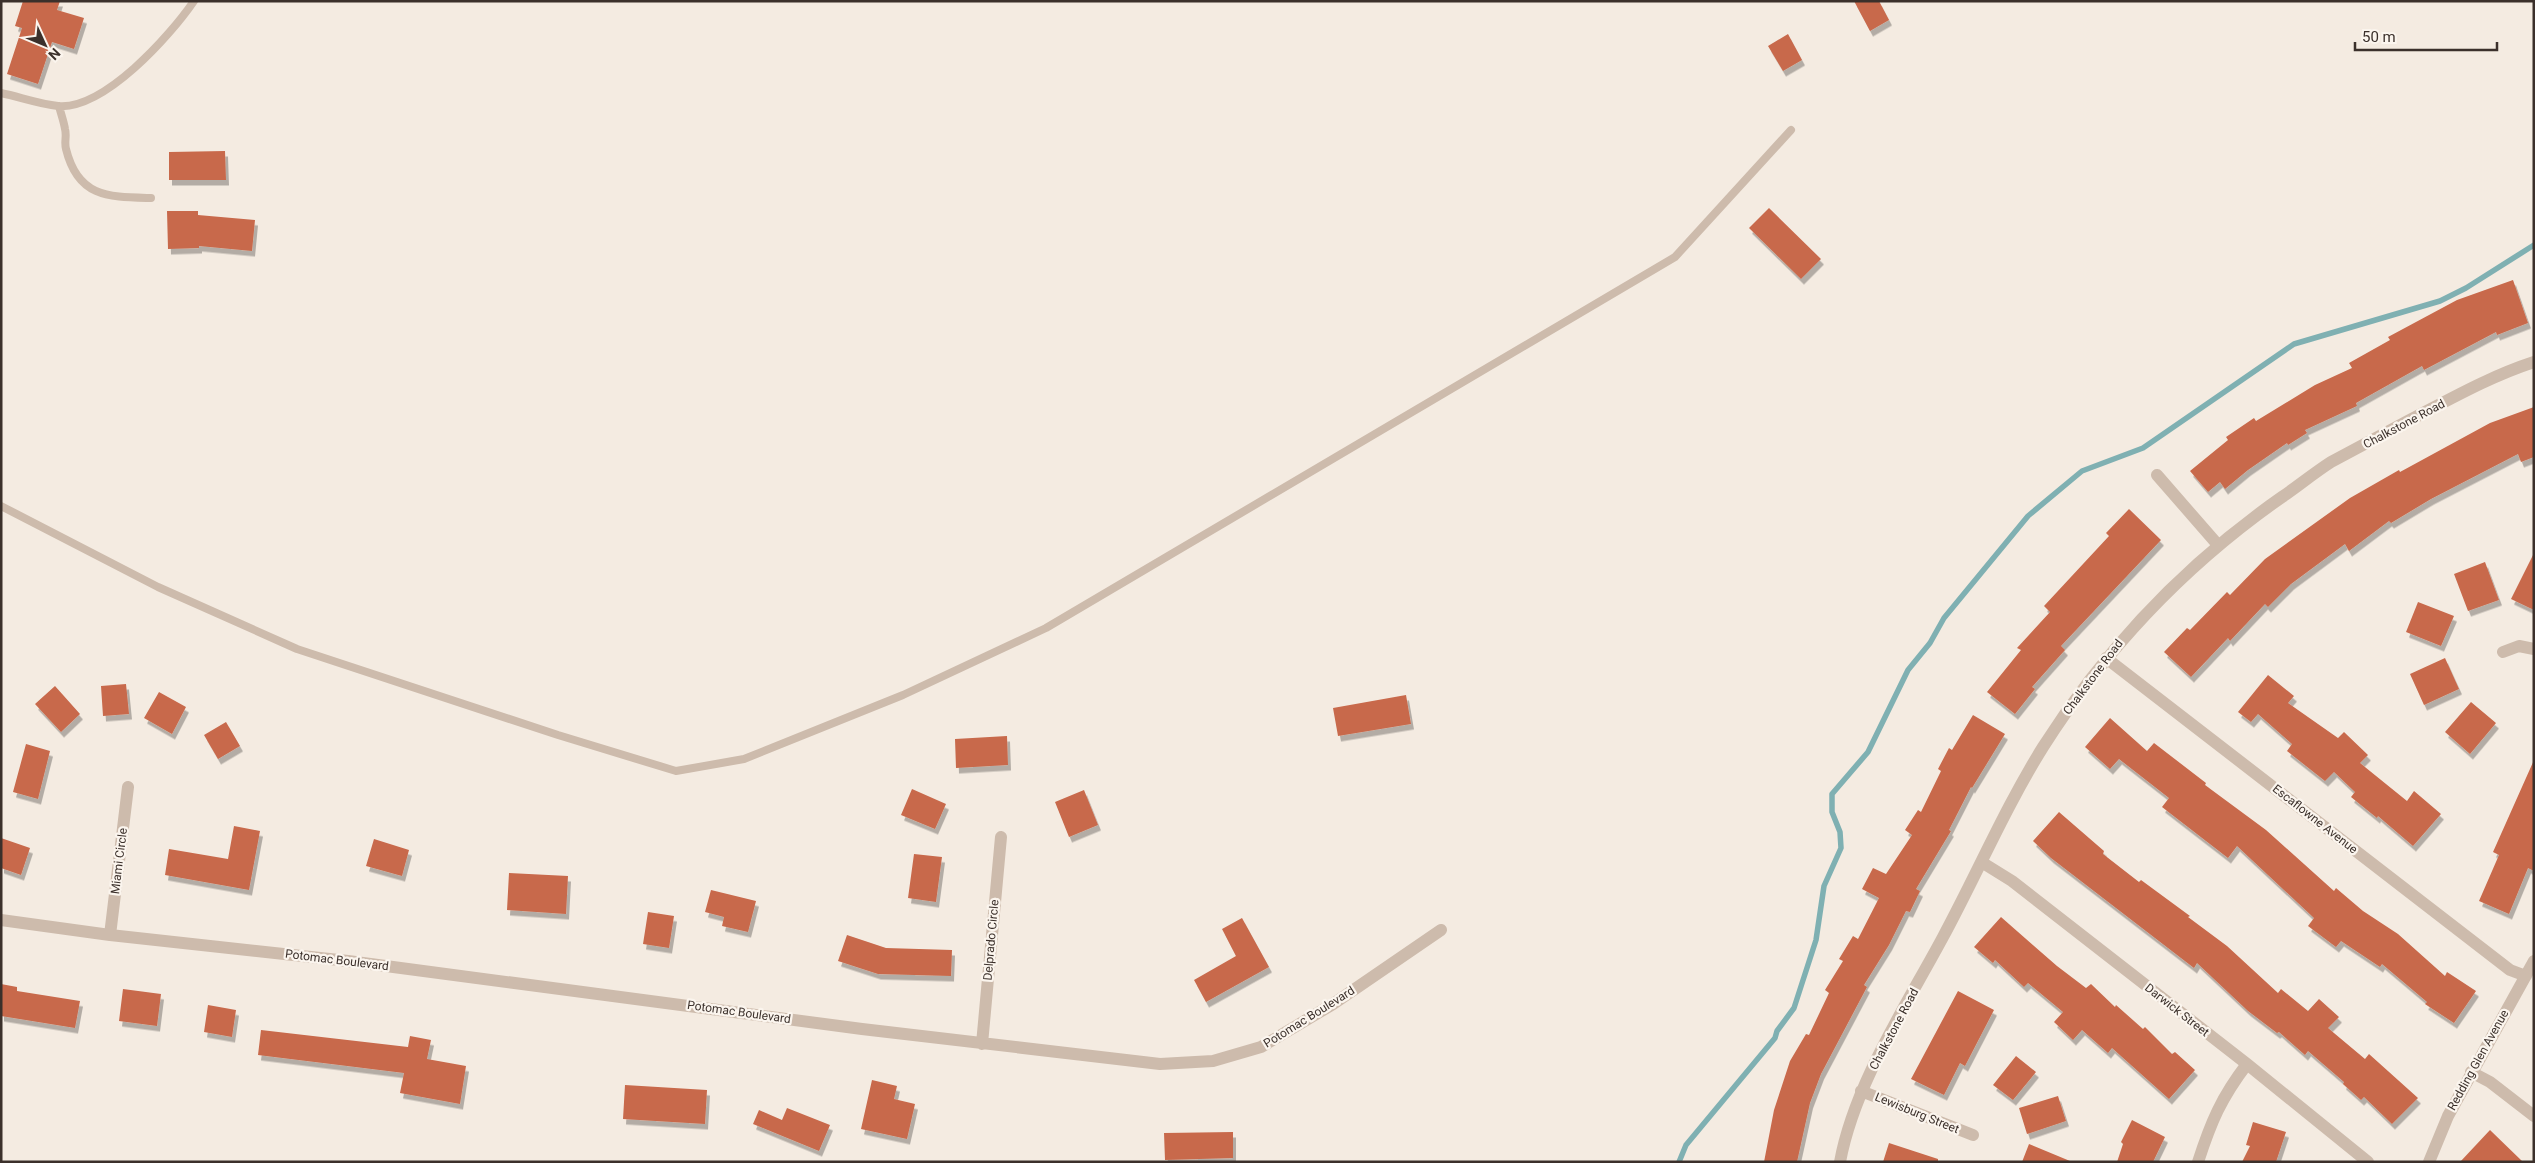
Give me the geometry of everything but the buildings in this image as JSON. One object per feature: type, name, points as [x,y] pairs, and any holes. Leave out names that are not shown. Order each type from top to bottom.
[{"type":"street","name":"Chalkstone Road","points":[[1840,1162],[1845,1133],[1861,1091],[1983,863],[2003,818],[2043,748],[2106,658],[2148,610],[2218,546],[2330,464],[2466,390],[2506,371],[2534,362]]},
{"type":"street","points":[[2157,475],[2218,546]]},
{"type":"street","points":[[2503,652],[2519,646],[2534,649]]},
{"type":"street","name":"Escaflowne Avenue","points":[[2106,658],[2510,970],[2526,976]]},
{"type":"street","name":"Miami Circle","points":[[110,935],[128,786]]},
{"type":"street","name":"Delprado Circle","points":[[982,1044],[1001,837]]},
{"type":"street","name":"Darwick Street","points":[[1983,863],[2012,881],[2247,1064],[2368,1162]]},
{"type":"street","name":"Potomac Boulevard","points":[[1,920],[110,935],[348,961],[982,1044],[1160,1064],[1213,1061],[1238,1056],[1261,1047],[1293,1029],[1441,930]]},
{"type":"street","name":"Redding Glen Avenue","points":[[2429,1162],[2448,1116],[2534,961]]},
{"type":"street","points":[[2198,1162],[2213,1117],[2224,1096],[2247,1064]]},
{"type":"street","points":[[2471,1072],[2490,1082],[2534,1116]]},
{"type":"street","name":"Lewisburg Street","points":[[1861,1091],[1973,1135]]},
{"type":"lane","points":[[1,93],[59,106],[90,100],[128,74],[150,55],[194,1]]},
{"type":"lane","points":[[59,106],[66,130],[66,148],[76,174],[88,186],[109,197],[151,198]]},
{"type":"lane","points":[[1,506],[158,587],[297,650],[558,736],[676,771],[744,759],[903,695],[1046,628],[1675,257],[1791,130]]},
{"type":"waterway","points":[[1679,1162],[1686,1145],[1775,1038],[1777,1031],[1794,1008],[1816,940],[1824,886],[1841,848],[1840,832],[1832,812],[1832,794],[1868,752],[1908,670],[1930,643],[1944,618],[2028,516],[2082,471],[2143,448],[2294,344],[2440,301],[2466,288],[2534,245]]}]
